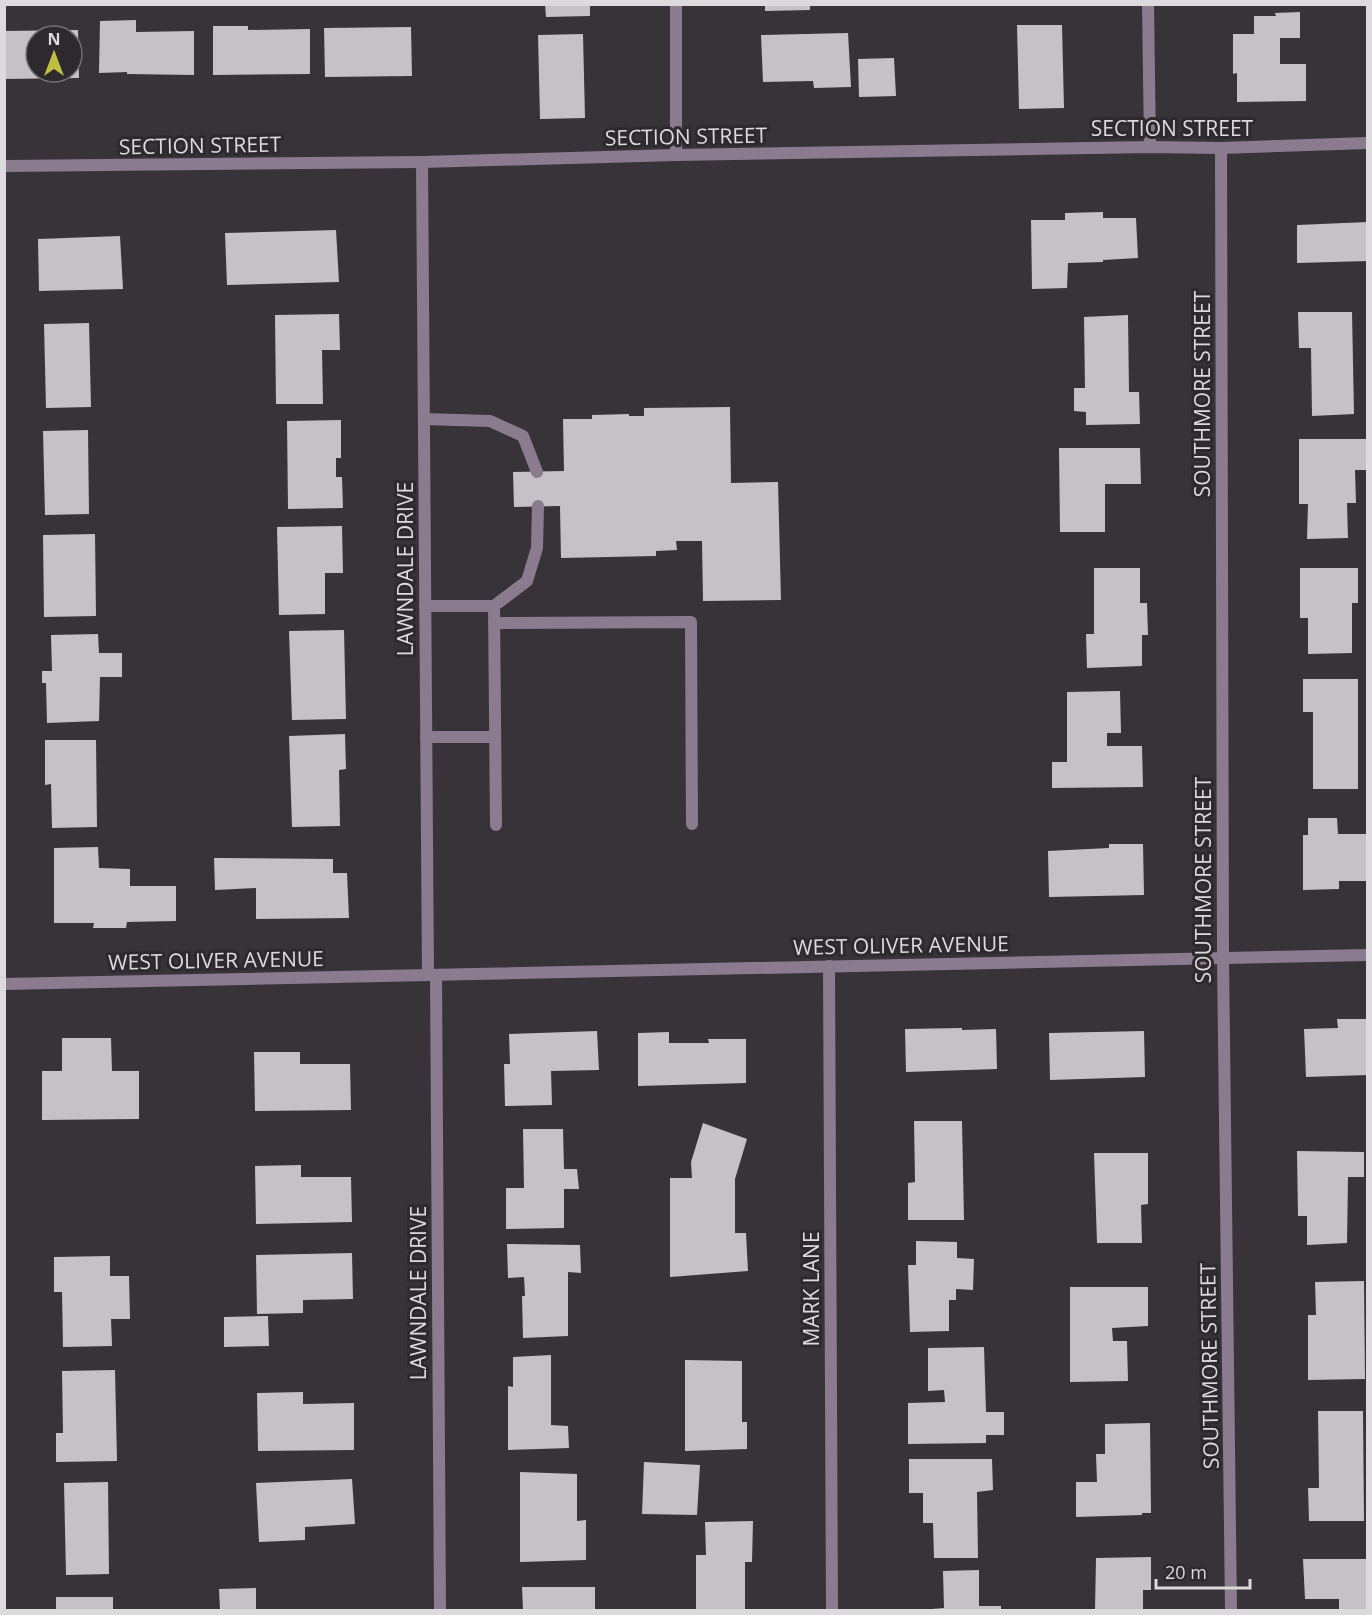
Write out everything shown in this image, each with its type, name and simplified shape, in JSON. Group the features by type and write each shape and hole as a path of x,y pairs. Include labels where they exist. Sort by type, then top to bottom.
{"street":[{"path":"676,4 676,155"},
{"path":"1148,4 1150,147"},
{"name":"SECTION STREET","path":"4,166 422,162 676,155 1150,147 1221,148 1368,143"},
{"name":"SOUTHMORE STREET","path":"1221,148 1223,958 1231,1611"},
{"name":"LAWNDALE DRIVE","path":"422,162 426,737 432,975 440,1611"},
{"path":"424,419 490,422 523,436 537,472"},
{"path":"425,606 494,606 527,581 537,548 537,506"},
{"path":"494,606 496,825"},
{"path":"494,623 691,622 692,824"},
{"path":"426,737 495,737"},
{"name":"WEST OLIVER AVENUE","path":"4,984 1368,956"},
{"name":"MARK LANE","path":"829,966 832,1611"}],"building":[{"path":"545,4 590,4 590,16 546,17"},
{"path":"765,4 810,4 810,10 765,11"},
{"path":"1300,12 1300,38 1280,38 1280,64 1306,64 1306,101 1237,102 1237,73 1233,74 1233,34 1254,34 1254,16 1276,16 1275,13"},
{"path":"136,20 136,32 194,31 194,75 99,73 100,21"},
{"path":"1017,25 1062,25 1064,108 1019,109"},
{"path":"213,26 248,26 248,30 310,29 310,74 213,75"},
{"path":"411,27 412,76 325,77 324,28"},
{"path":"4,31 24,31 24,79 4,79"},
{"path":"848,33 851,87 814,88 813,81 763,82 761,35"},
{"path":"583,34 585,118 540,119 538,35"},
{"path":"894,58 896,96 859,97 858,59"},
{"path":"1103,212 1103,218 1136,218 1138,258 1068,263 1067,288 1032,289 1031,220 1065,220 1065,213"},
{"path":"1368,222 1368,261 1297,263 1297,225"},
{"path":"336,230 339,282 227,285 225,233"},
{"path":"120,236 123,289 39,291 38,239"},
{"path":"1298,312 1352,312 1354,414 1312,416 1311,348 1299,348"},
{"path":"339,314 340,350 322,350 323,404 276,404 275,315"},
{"path":"1128,315 1129,392 1139,392 1140,424 1086,425 1086,412 1074,411 1074,388 1085,388 1084,317"},
{"path":"89,323 91,407 46,408 44,324"},
{"path":"730,407 731,483 778,482 781,600 703,601 702,541 676,541 677,550 656,551 656,556 561,558 560,506 514,507 513,472 564,471 563,419 592,419 592,415 644,416 644,408"},
{"path":"341,420 341,458 336,458 336,477 342,477 343,508 288,509 287,421"},
{"path":"88,430 89,514 45,515 43,431"},
{"path":"1299,439 1368,439 1368,470 1355,470 1356,503 1347,503 1348,538 1307,539 1308,504 1299,504"},
{"path":"1059,448 1140,448 1141,484 1105,484 1105,532 1060,532"},
{"path":"342,526 343,573 325,573 325,614 279,615 277,527"},
{"path":"95,534 96,616 44,617 43,535"},
{"path":"1094,568 1140,568 1140,603 1147,603 1148,635 1142,635 1142,666 1087,668 1086,634 1094,634"},
{"path":"1300,568 1358,568 1358,603 1352,603 1352,653 1308,654 1308,618 1300,618"},
{"path":"344,630 346,719 292,720 289,631"},
{"path":"98,634 99,653 122,653 122,677 100,677 99,721 47,723 46,683 42,683 42,671 52,671 51,635"},
{"path":"1303,679 1358,679 1358,789 1313,789 1313,712 1303,712"},
{"path":"1120,691 1121,733 1107,733 1107,746 1142,746 1143,787 1052,788 1052,762 1067,762 1067,692"},
{"path":"345,734 346,769 339,770 340,826 292,827 289,736"},
{"path":"45,740 96,740 97,827 52,828 51,784 45,785"},
{"path":"1308,818 1337,818 1338,834 1368,834 1368,881 1339,881 1339,889 1303,890 1303,835 1308,835"},
{"path":"1109,844 1143,844 1144,895 1049,897 1048,851 1109,848"},
{"path":"98,847 99,868 130,869 130,886 176,886 176,921 127,922 126,928 93,928 94,923 54,923 54,848"},
{"path":"214,858 333,859 333,873 347,873 349,918 256,919 256,888 215,890"},
{"path":"1337,1019 1368,1019 1368,1075 1306,1077 1304,1029 1338,1028"},
{"path":"962,1028 962,1030 996,1029 997,1069 906,1072 905,1029"},
{"path":"597,1031 599,1070 551,1071 552,1105 505,1106 504,1064 510,1064 509,1034"},
{"path":"1144,1031 1145,1077 1050,1080 1049,1033"},
{"path":"669,1032 669,1043 709,1043 708,1039 746,1039 746,1083 638,1086 638,1033"},
{"path":"62,1038 111,1038 112,1071 139,1071 139,1119 42,1120 42,1071 62,1071"},
{"path":"254,1052 300,1052 300,1064 350,1064 351,1110 255,1111"},
{"path":"914,1121 962,1121 964,1220 908,1220 908,1183 915,1182"},
{"path":"703,1123 747,1139 735,1179 735,1233 746,1233 748,1271 670,1277 670,1178 692,1178 691,1162"},
{"path":"523,1129 563,1129 564,1169 577,1169 579,1189 564,1189 564,1228 506,1229 506,1188 524,1188"},
{"path":"1297,1151 1364,1152 1364,1177 1348,1177 1347,1243 1307,1245 1307,1216 1298,1216"},
{"path":"1094,1153 1148,1153 1148,1204 1141,1205 1142,1243 1097,1243"},
{"path":"301,1165 301,1177 351,1177 352,1222 256,1224 255,1166"},
{"path":"916,1241 957,1242 957,1258 974,1259 973,1290 956,1289 956,1300 949,1300 949,1331 910,1332 908,1265 916,1265"},
{"path":"507,1244 580,1245 581,1273 568,1272 568,1336 523,1338 524,1277 508,1278"},
{"path":"352,1253 353,1299 303,1300 303,1313 257,1314 256,1255"},
{"path":"110,1256 110,1276 129,1276 130,1319 111,1319 112,1346 63,1347 62,1292 54,1292 54,1257"},
{"path":"1364,1281 1365,1379 1308,1380 1308,1315 1316,1315 1315,1282"},
{"path":"1070,1287 1148,1287 1148,1326 1112,1328 1113,1341 1127,1341 1128,1381 1070,1382"},
{"path":"268,1316 269,1346 224,1347 224,1317"},
{"path":"984,1347 986,1412 1004,1412 1004,1435 986,1435 986,1443 908,1444 908,1403 945,1402 944,1390 928,1391 928,1348"},
{"path":"551,1355 551,1425 568,1426 569,1448 508,1450 508,1386 513,1387 513,1357"},
{"path":"685,1360 742,1361 742,1422 747,1422 747,1449 685,1451"},
{"path":"115,1370 117,1461 56,1462 56,1433 63,1433 62,1371"},
{"path":"303,1392 303,1404 354,1403 354,1450 258,1451 257,1393"},
{"path":"1318,1411 1363,1411 1364,1521 1309,1521 1308,1488 1319,1488"},
{"path":"1150,1423 1151,1513 1076,1517 1076,1482 1097,1482 1096,1454 1105,1454 1105,1424"},
{"path":"909,1459 992,1459 993,1490 977,1492 978,1558 934,1558 933,1523 923,1523 923,1493 909,1493"},
{"path":"644,1462 700,1465 697,1515 642,1514"},
{"path":"520,1472 577,1474 577,1521 586,1520 586,1560 520,1562"},
{"path":"352,1479 355,1524 305,1527 305,1540 259,1542 256,1483"},
{"path":"108,1482 109,1574 66,1575 64,1483"},
{"path":"753,1521 752,1562 745,1562 745,1610 696,1610 696,1555 706,1555 705,1522"},
{"path":"1151,1557 1151,1590 1143,1590 1143,1610 1095,1610 1096,1558"},
{"path":"1303,1559 1368,1559 1368,1610 1339,1610 1339,1599 1305,1599"},
{"path":"979,1570 979,1606 1001,1606 1001,1610 932,1610 944,1608 943,1571"},
{"path":"522,1587 595,1587 595,1610 523,1610"},
{"path":"256,1588 256,1610 220,1610 219,1589"},
{"path":"56,1597 113,1597 113,1610 56,1610"}]}
